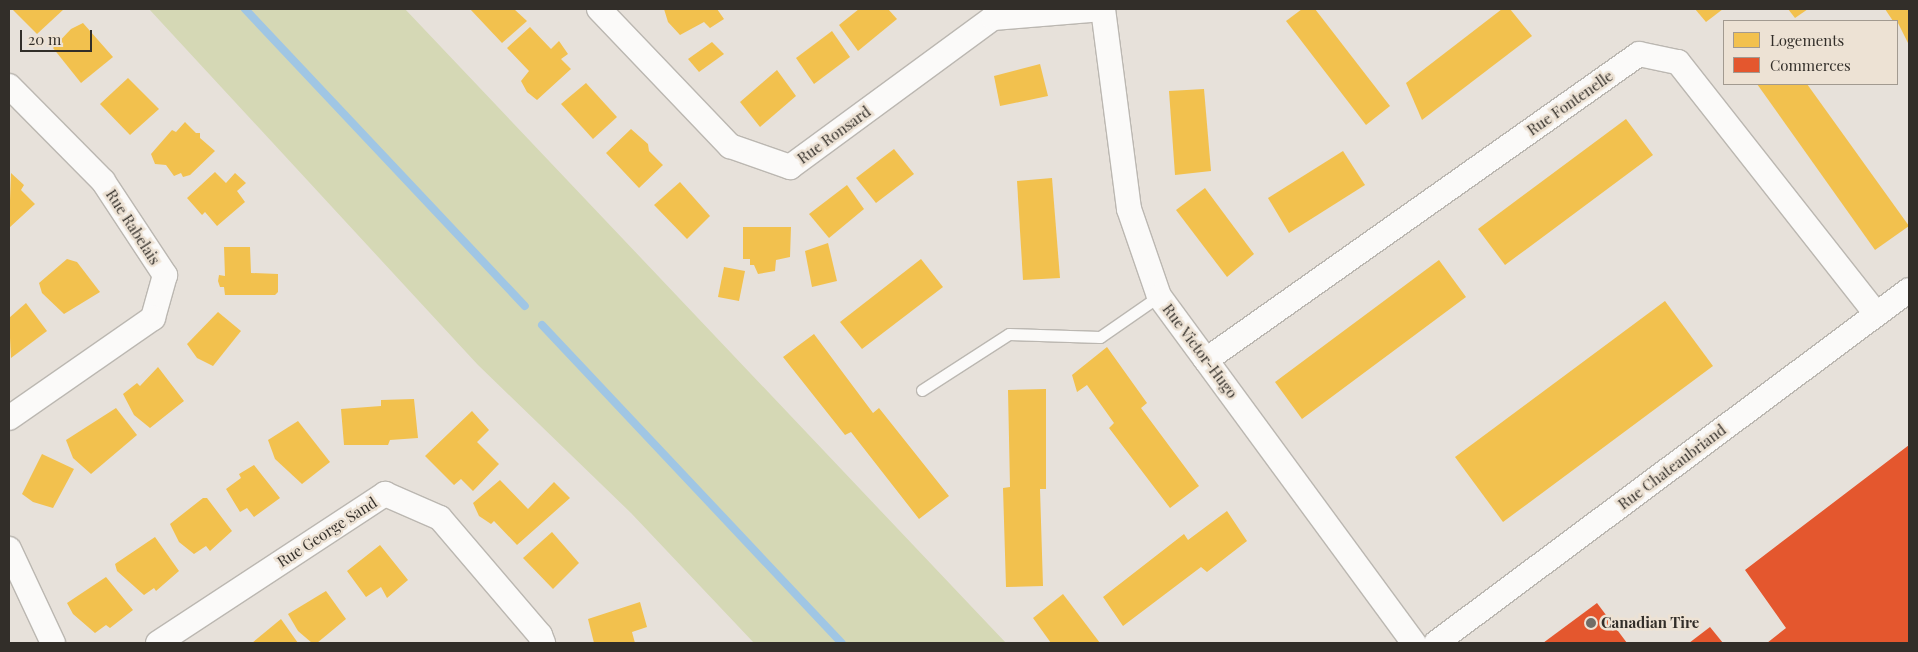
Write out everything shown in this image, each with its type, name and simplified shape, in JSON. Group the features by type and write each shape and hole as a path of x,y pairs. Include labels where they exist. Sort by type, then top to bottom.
{"street":[{"name":"Rue Ronsard","path":"599,9 730,146 790,167 993,18 1104,9"},
{"name":"Rue Victor-Hugo","path":"1104,9 1129,209 1159,296 1414,643"},
{"name":"Rue Fontenelle","path":"1206,360 1638,54 1678,62 1876,314"},
{"name":"Rue Rabelais","path":"9,86 103,181 165,275 153,318 9,418"},
{"name":"Rue Chateaubriand","path":"1436,643 1909,290"},
{"name":"Rue George Sand","path":"158,643 385,494 440,518 540,635 543,643"},
{"path":"9,549 53,643"}],"lane":[{"path":"922,390 1008,334 1100,337 1159,296"}],"green space":[{"path":"149,9 405,9 1006,643 754,643 631,513 478,365"}],"building: Logements":[{"path":"12,9 64,9 37,34"},
{"path":"470,9 514,9 527,21 502,43"},
{"path":"664,9 717,9 724,19 710,28 704,22 680,35 668,22"},
{"path":"859,9 888,9 897,19 858,51 839,25"},
{"path":"1302,9 1315,9 1390,106 1366,125 1286,21"},
{"path":"1502,9 1510,9 1532,36 1422,120 1406,83"},
{"path":"1695,9 1723,9 1706,22"},
{"path":"1788,9 1808,9 1795,18"},
{"path":"1885,9 1909,9 1909,45 1898,20 1892,20"},
{"path":"83,23 113,57 81,83 53,48 71,29"},
{"path":"530,27 551,49 559,41 568,54 561,59 571,69 537,100 527,92 521,81 529,71 507,48"},
{"path":"832,31 850,57 814,84 796,58"},
{"path":"712,42 724,54 699,72 688,59"},
{"path":"1040,64 1048,96 1000,106 994,76"},
{"path":"777,70 796,96 760,127 740,102"},
{"path":"128,78 159,109 130,135 100,104"},
{"path":"586,83 617,117 593,139 561,104"},
{"path":"1758,85 1808,85 1909,226 1875,250"},
{"path":"1204,89 1211,171 1175,175 1169,91"},
{"path":"1626,119 1653,155 1505,265 1478,229"},
{"path":"185,122 196,133 200,133 200,138 215,151 190,175 183,177 181,173 174,176 166,165 155,164 151,154 172,130 176,132"},
{"path":"631,129 648,144 649,151 663,165 639,188 606,153"},
{"path":"894,149 914,174 876,203 856,178"},
{"path":"1343,151 1365,185 1289,233 1268,198"},
{"path":"215,172 226,183 235,173 246,183 237,191 245,202 217,226 205,212 202,215 187,198"},
{"path":"11,173 24,185 21,190 35,204 9,228"},
{"path":"1052,178 1060,278 1023,280 1017,181"},
{"path":"680,182 710,216 687,239 654,205"},
{"path":"847,185 864,209 829,238 809,214"},
{"path":"1205,188 1254,254 1227,277 1176,210"},
{"path":"743,227 791,227 790,257 776,260 775,271 758,274 754,265 750,265 750,259 743,259"},
{"path":"828,243 837,281 812,287 805,251"},
{"path":"224,247 250,247 251,273 278,274 278,292 275,295 225,295 224,287 220,287 218,281 219,275 225,276"},
{"path":"67,259 77,262 100,292 64,314 42,293 39,283"},
{"path":"921,259 943,287 862,349 840,322"},
{"path":"1439,260 1466,297 1302,419 1275,382"},
{"path":"724,267 745,271 739,301 718,297"},
{"path":"1665,301 1713,366 1503,522 1455,457"},
{"path":"26,303 47,331 11,358 9,318"},
{"path":"218,312 241,331 213,366 197,358 187,344"},
{"path":"814,334 873,413 879,408 949,496 919,519 851,432 845,435 783,357"},
{"path":"1107,347 1147,403 1141,408 1199,486 1170,508 1109,428 1114,423 1087,385 1077,392 1072,375"},
{"path":"158,367 184,401 150,428 134,415 123,394 137,383 140,386"},
{"path":"1046,389 1046,489 1040,489 1043,586 1006,587 1003,488 1010,487 1008,390"},
{"path":"414,399 418,438 390,440 388,445 344,445 341,409 381,406 381,400"},
{"path":"116,408 137,435 91,474 73,458 66,440"},
{"path":"472,411 489,430 477,442 499,464 473,491 461,479 454,485 425,456"},
{"path":"298,421 330,462 302,484 275,459 268,440"},
{"path":"42,454 74,469 53,508 33,502 22,494"},
{"path":"254,465 280,498 254,517 247,508 240,512 226,489 241,478 239,474"},
{"path":"500,480 528,509 554,482 570,498 517,545 494,521 491,524 479,516 473,503"},
{"path":"203,498 207,498 232,531 210,551 206,546 194,554 179,542 170,524"},
{"path":"1227,511 1247,541 1207,572 1201,567 1123,626 1103,597 1184,534 1188,540"},
{"path":"552,532 579,563 553,589 523,558"},
{"path":"155,537 179,571 156,591 154,588 144,595 117,571 115,564"},
{"path":"380,545 408,580 387,598 381,587 366,597 347,571"},
{"path":"106,577 133,610 110,628 106,625 95,633 73,614 67,603"},
{"path":"326,591 346,619 317,643 312,643 298,631 288,614"},
{"path":"1063,594 1100,643 1051,643 1033,618"},
{"path":"640,602 647,627 632,632 635,643 594,643 588,619"},
{"path":"281,619 298,643 252,643"}],"building: Commerces":[{"path":"1909,445 1909,643 1767,643 1786,628 1745,570"},
{"name":"Canadian Tire","path":"1597,603 1627,643 1543,643"},
{"name":"Canadian Tire","path":"1710,627 1723,643 1689,643"}],"waterway":[{"path":"245,9 525,306"},
{"path":"542,325 842,643"}],"place":[{"name":"Canadian Tire","path":"1591,623"}]}
